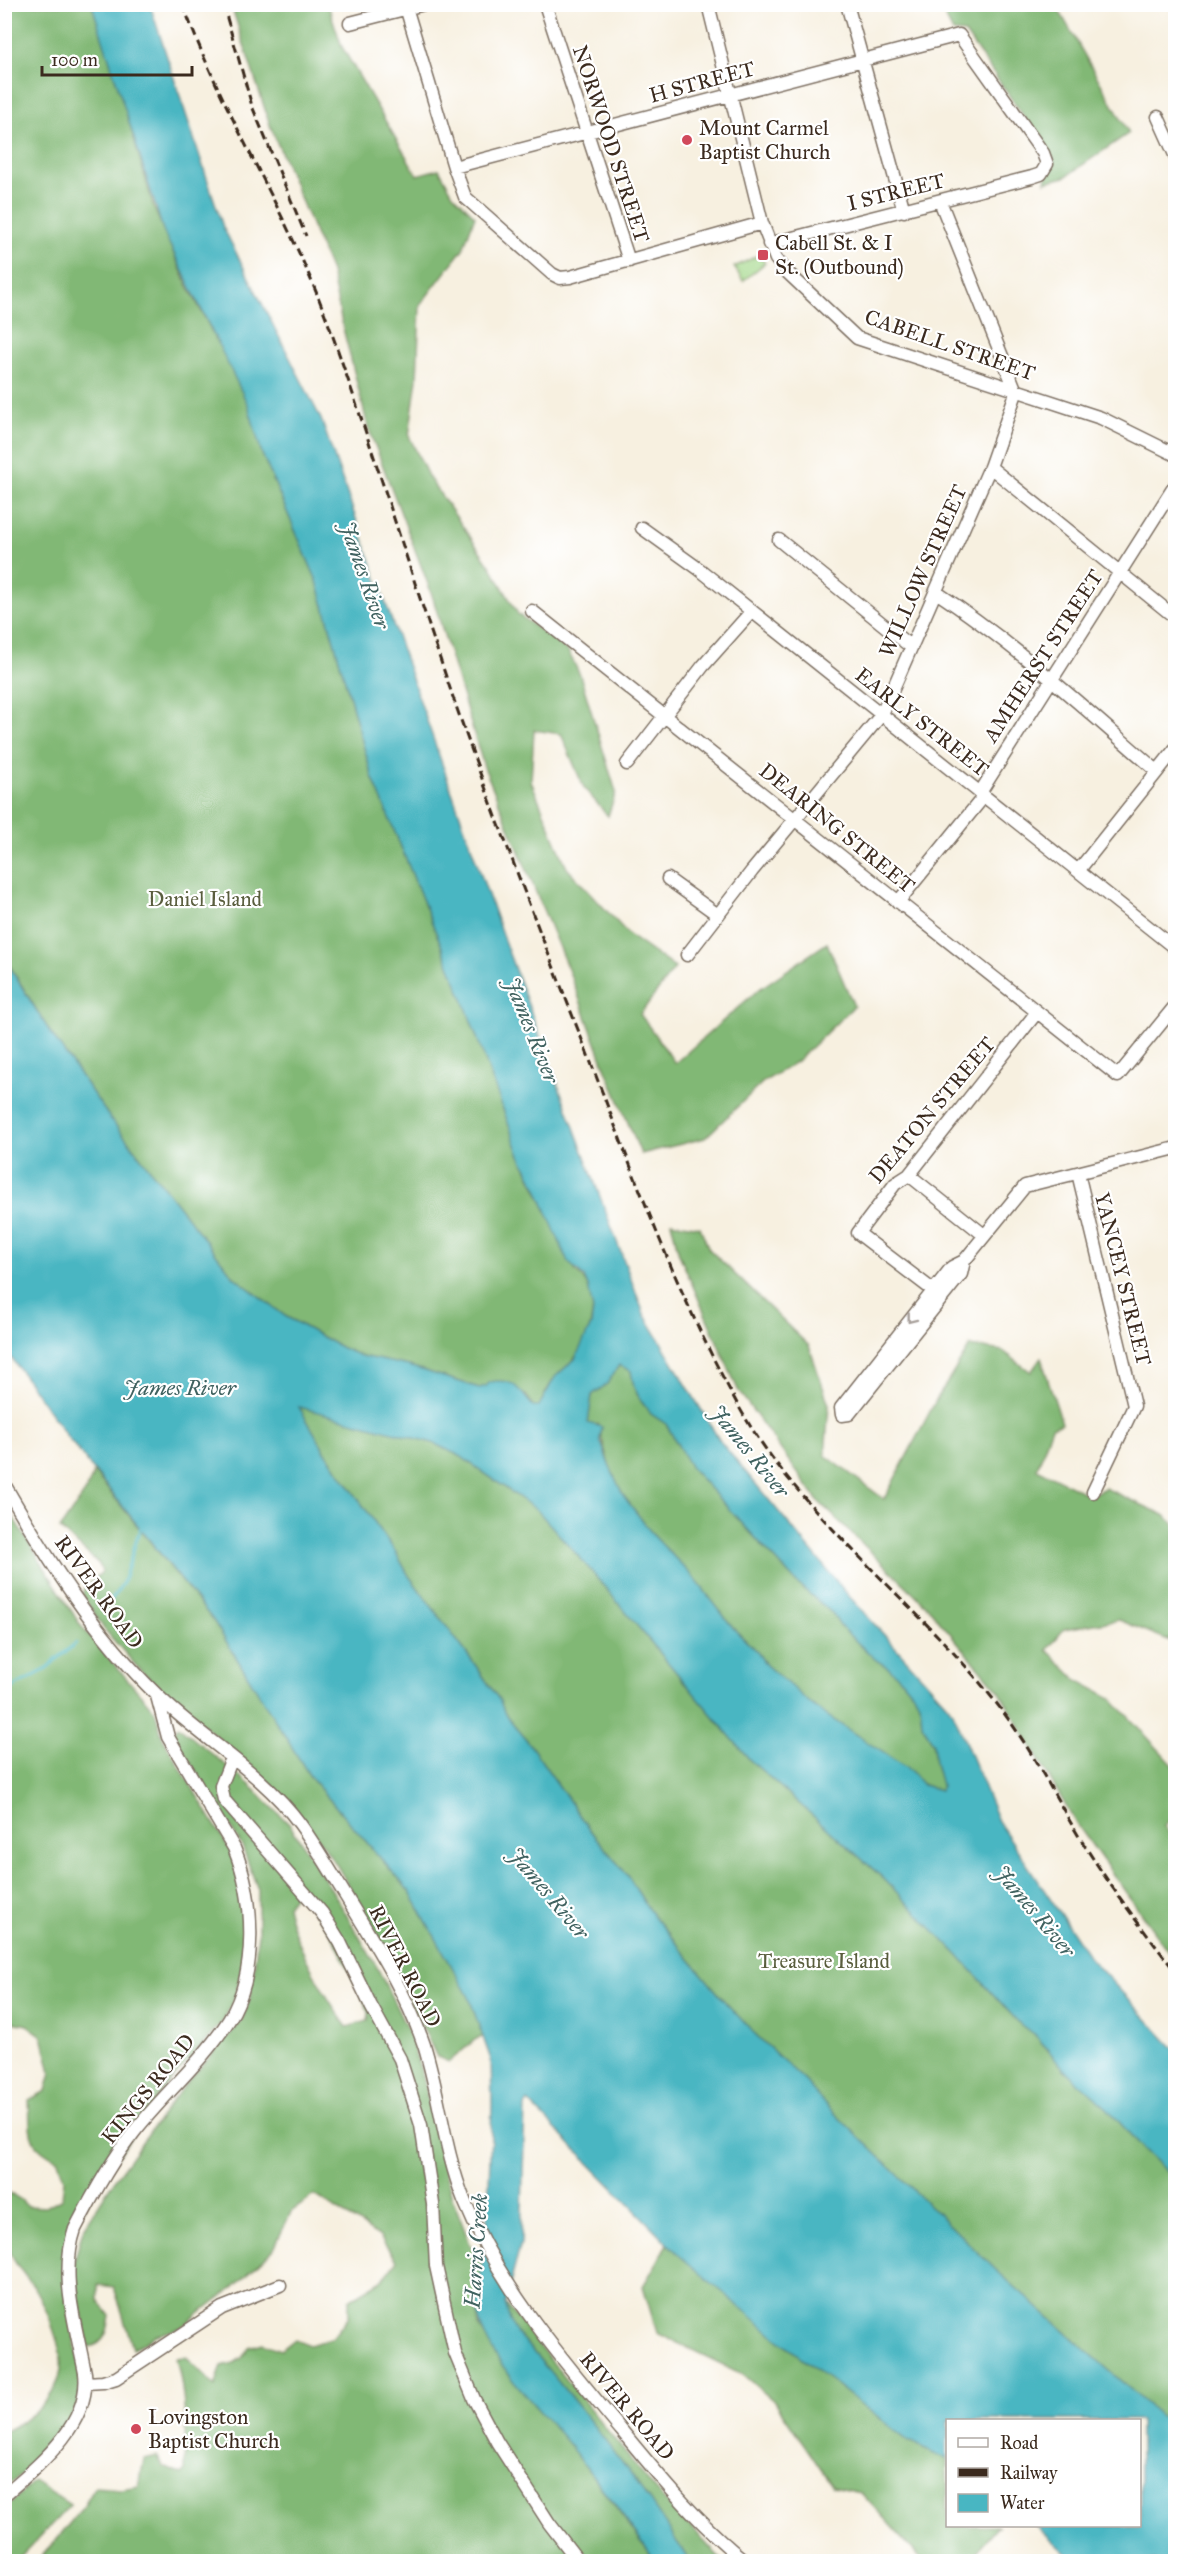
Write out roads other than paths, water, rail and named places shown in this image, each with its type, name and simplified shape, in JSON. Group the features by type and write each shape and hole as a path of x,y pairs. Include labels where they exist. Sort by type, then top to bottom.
{"street":[{"path":"350,22 424,4"},
{"name":"NORWOOD STREET","path":"545,4 629,261"},
{"name":"CABELL STREET","path":"708,4 762,223 776,259 787,272 857,338 1101,418 1176,455"},
{"path":"847,4 904,211"},
{"path":"406,7 465,197 560,278 762,223"},
{"name":"H STREET","path":"454,167 959,35 1043,153 1047,165 1041,174 1032,177"},
{"path":"1158,117 1176,157"},
{"name":"I STREET","path":"769,244 1032,177"},
{"path":"940,201 1015,389"},
{"name":"WILLOW STREET","path":"687,955 882,714 990,467 1015,396 1015,389"},
{"path":"990,467 1176,618"},
{"name":"AMHERST STREET","path":"898,902 980,801 982,788 1176,484"},
{"name":"EARLY STREET","path":"642,528 699,569 1176,949"},
{"path":"779,540 911,647"},
{"path":"936,592 959,607 1051,679 1157,771"},
{"name":"DEARING STREET","path":"532,611 1118,1076 1176,1005"},
{"path":"627,764 703,666 752,611"},
{"path":"1078,871 1176,748"},
{"path":"668,879 718,915"},
{"name":"DEATON STREET","path":"934,1291 858,1233 895,1184 909,1175 1037,1012"},
{"path":"964,1261 952,1267 841,1408 842,1415 849,1414 961,1274 964,1261 1025,1186 1176,1148"},
{"name":"YANCEY STREET","path":"1078,1173 1134,1406 1094,1492"},
{"path":"909,1175 984,1235"},
{"name":"RIVER ROAD","path":"4,1484 81,1607 124,1661 157,1696 268,1789 300,1824 395,1980 423,2044 453,2169 472,2218 514,2296 658,2474 700,2522 746,2562"},
{"name":"KINGS ROAD","path":"4,2495 31,2472 63,2438 78,2412 86,2382 67,2272 69,2246 75,2229 133,2133 227,2022 240,1995 249,1944 249,1899 241,1865 234,1848 168,1737 157,1696"},
{"path":"232,1758 221,1786 224,1800 322,1913 340,1942 400,2059 421,2125 433,2204 436,2266 455,2353 474,2399 497,2442 549,2523 579,2562"},
{"path":"86,2382 103,2382 116,2378 222,2308 280,2285"}],"water":[{"name":"James River","path":"92,5 150,5 223,227 321,419 505,943 644,1314 720,1441 848,1595 952,1710 998,1821 1089,1957 1175,2049 1175,2180 1143,2149 1107,2108 1065,2070 1037,2037 1020,2024 957,1954 882,1877 750,1760 537,1510 460,1456 433,1443 299,1407 328,1456 395,1551 409,1576 476,1666 500,1701 505,1714 526,1739 589,1829 628,1876 649,1910 726,2003 806,2082 822,2101 997,2271 1175,2429 1175,2561 1074,2561 1037,2527 1141,2527 1141,2419 946,2419 946,2459 907,2440 779,2340 680,2256 528,2101 525,2106 521,2243 505,2303 516,2332 607,2443 670,2530 689,2561 655,2561 573,2450 516,2384 491,2347 482,2329 477,2311 488,2209 492,2105 491,2060 469,1997 409,1891 311,1778 213,1620 69,1439 5,1349 4,958 50,1032 110,1118 234,1277 285,1316 361,1356 409,1366 479,1388 490,1382 511,1383 533,1406 539,1406 555,1377 575,1359 591,1325 593,1310 588,1286 584,1277 568,1262 519,1153 462,996 372,776 317,581 262,454 248,405 164,233","holes":["619,1365 631,1371 634,1387 651,1414 666,1424 691,1468 798,1584 833,1614 842,1628 876,1660 902,1680 920,1702 922,1724 933,1743 940,1790 923,1785 911,1771 817,1709 766,1665 758,1653 734,1629 696,1580 654,1536 623,1495 600,1439 602,1427 588,1423 592,1395 607,1384"]}],"waterway":[{"path":"107,1606 123,1583 140,1529 143,1527"},
{"path":"4,1692 43,1671 76,1643"}],"railway":[{"path":"183,4 216,84 293,240 327,320 493,810 643,1197 678,1283 717,1366 766,1450 798,1490 943,1641 1009,1720 1101,1870 1137,1922 1176,1972"},
{"path":"223,4 252,106 306,236"}],"place":[{"name":"Mount Carmel Baptist Church","path":"687,140"},
{"name":"Cabell St. & I St. (Outbound)","path":"763,255"},
{"name":"Lovingston Baptist Church","path":"136,2429"}],"park label":[{"name":"Daniel Island","path":"205,899"},
{"name":"Treasure Island","path":"824,1961"}],"water label":[{"name":"Harris Creek","path":"476,2251"}]}
